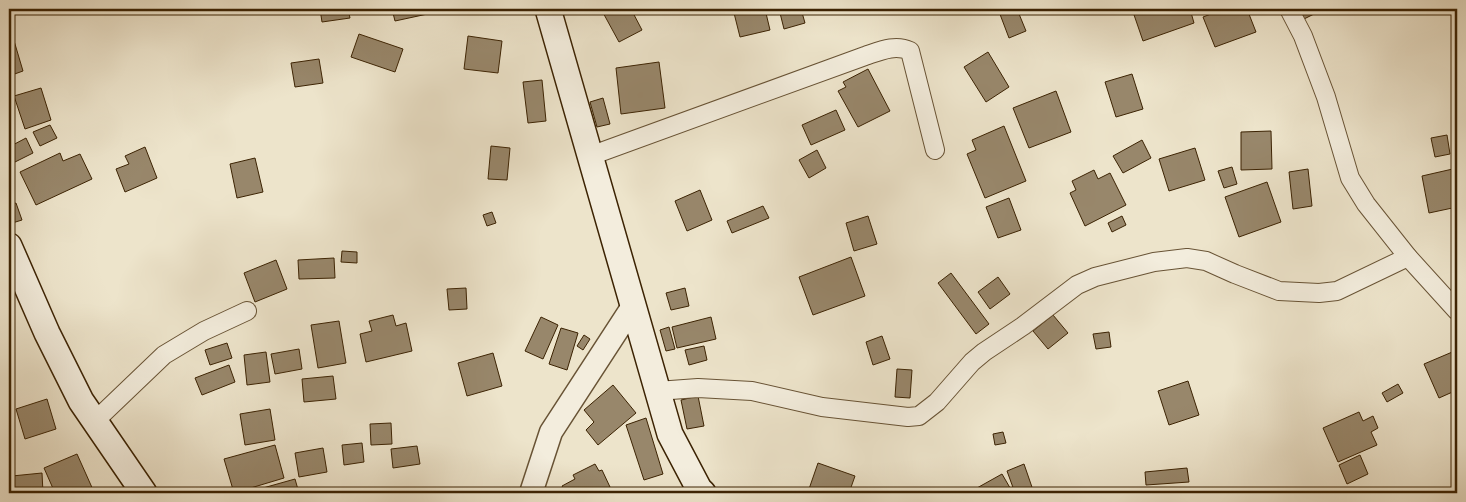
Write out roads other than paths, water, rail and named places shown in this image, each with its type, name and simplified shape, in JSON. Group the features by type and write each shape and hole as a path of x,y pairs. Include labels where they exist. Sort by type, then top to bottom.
{"main road":[{"path":"548,9 670,434 703,493"},
{"path":"9,246 47,333 81,401 144,493"}],"street":[{"path":"1289,9 1303,36 1326,97 1350,178 1366,204 1408,257 1457,311"},
{"path":"590,156 865,56 888,48 901,47 910,51 935,150"},
{"path":"657,391 698,388 752,391 822,406 908,417 919,416 937,402 972,362 984,352 1023,326 1077,284 1095,277 1154,262 1187,258 1206,261 1279,291 1319,293 1337,290 1408,257"},
{"path":"531,493 551,432 633,306"},
{"path":"94,421 164,356 204,330 247,310"}]}
